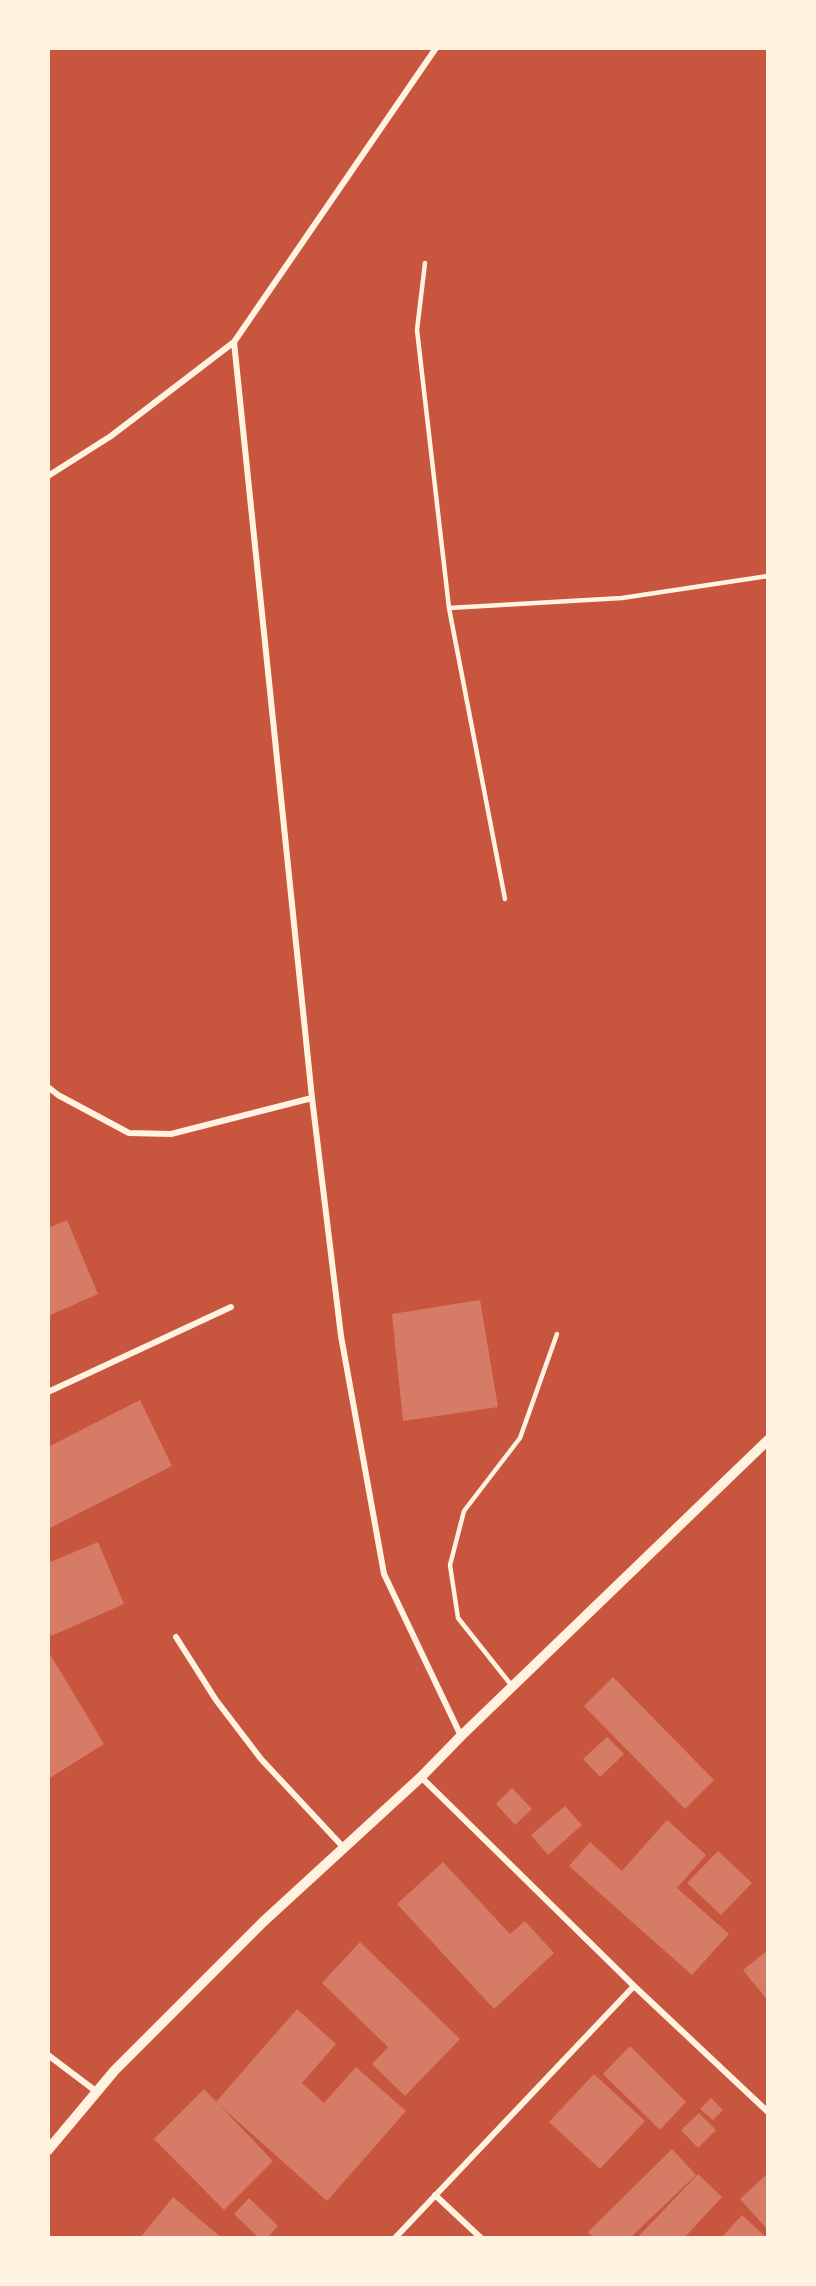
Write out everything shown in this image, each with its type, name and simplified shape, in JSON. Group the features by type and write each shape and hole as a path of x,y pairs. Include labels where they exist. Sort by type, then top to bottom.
{"street":[{"path":"48,476 111,436 234,342 436,48"},
{"path":"234,342 312,1098 341,1336 384,1574 461,1736"},
{"path":"48,1087 58,1095 129,1133 171,1134 312,1098"},
{"path":"48,1392 231,1308"},
{"path":"48,2151 115,2070 255,1930 421,1777 768,1440"},
{"path":"176,1637 216,1700 261,1759 344,1848"},
{"path":"421,1777 634,1986 768,2112"},
{"path":"395,2238 634,1986"},
{"path":"48,2055 97,2092"},
{"path":"435,2196 480,2238"}],"lane":[{"path":"425,263 417,330 449,608 505,899"},
{"path":"449,608 622,598 768,576"},
{"path":"512,1687 458,1618 450,1565 464,1511 520,1438 557,1334"}],"building":[{"path":"67,1220 98,1294 48,1316 48,1228"},
{"path":"480,1300 498,1407 403,1421 392,1314"},
{"path":"140,1400 172,1466 48,1529 48,1447"},
{"path":"98,1542 124,1604 51,1636 48,1629 48,1563"},
{"path":"48,1651 104,1744 48,1779"},
{"path":"613,1677 714,1780 685,1809 584,1706"},
{"path":"607,1737 624,1754 600,1777 583,1759"},
{"path":"512,1788 532,1809 515,1825 496,1804"},
{"path":"565,1806 582,1825 548,1855 531,1835"},
{"path":"667,1820 706,1855 677,1888 729,1934 692,1975 569,1866 590,1842 622,1871"},
{"path":"718,1851 752,1883 721,1915 687,1883"},
{"path":"443,1862 510,1934 525,1921 554,1953 494,2009 397,1904"},
{"path":"360,1942 460,2039 405,2096 372,2064 388,2047 322,1983"},
{"path":"768,1950 768,2001 743,1970"},
{"path":"297,2009 336,2044 302,2083 324,2103 356,2067 406,2111 327,2201 216,2102"},
{"path":"630,2046 686,2102 660,2130 603,2074"},
{"path":"594,2074 645,2121 600,2169 549,2122"},
{"path":"204,2089 273,2161 224,2210 154,2139"},
{"path":"711,2098 723,2110 713,2120 700,2109"},
{"path":"699,2113 716,2130 698,2148 681,2130"},
{"path":"672,2149 696,2175 630,2238 594,2238 588,2232"},
{"path":"768,2173 768,2230 740,2199"},
{"path":"698,2174 722,2197 684,2238 637,2238"},
{"path":"173,2197 222,2238 140,2238"},
{"path":"249,2198 278,2226 267,2238 259,2238 234,2214"},
{"path":"742,2215 767,2238 721,2238"}]}
